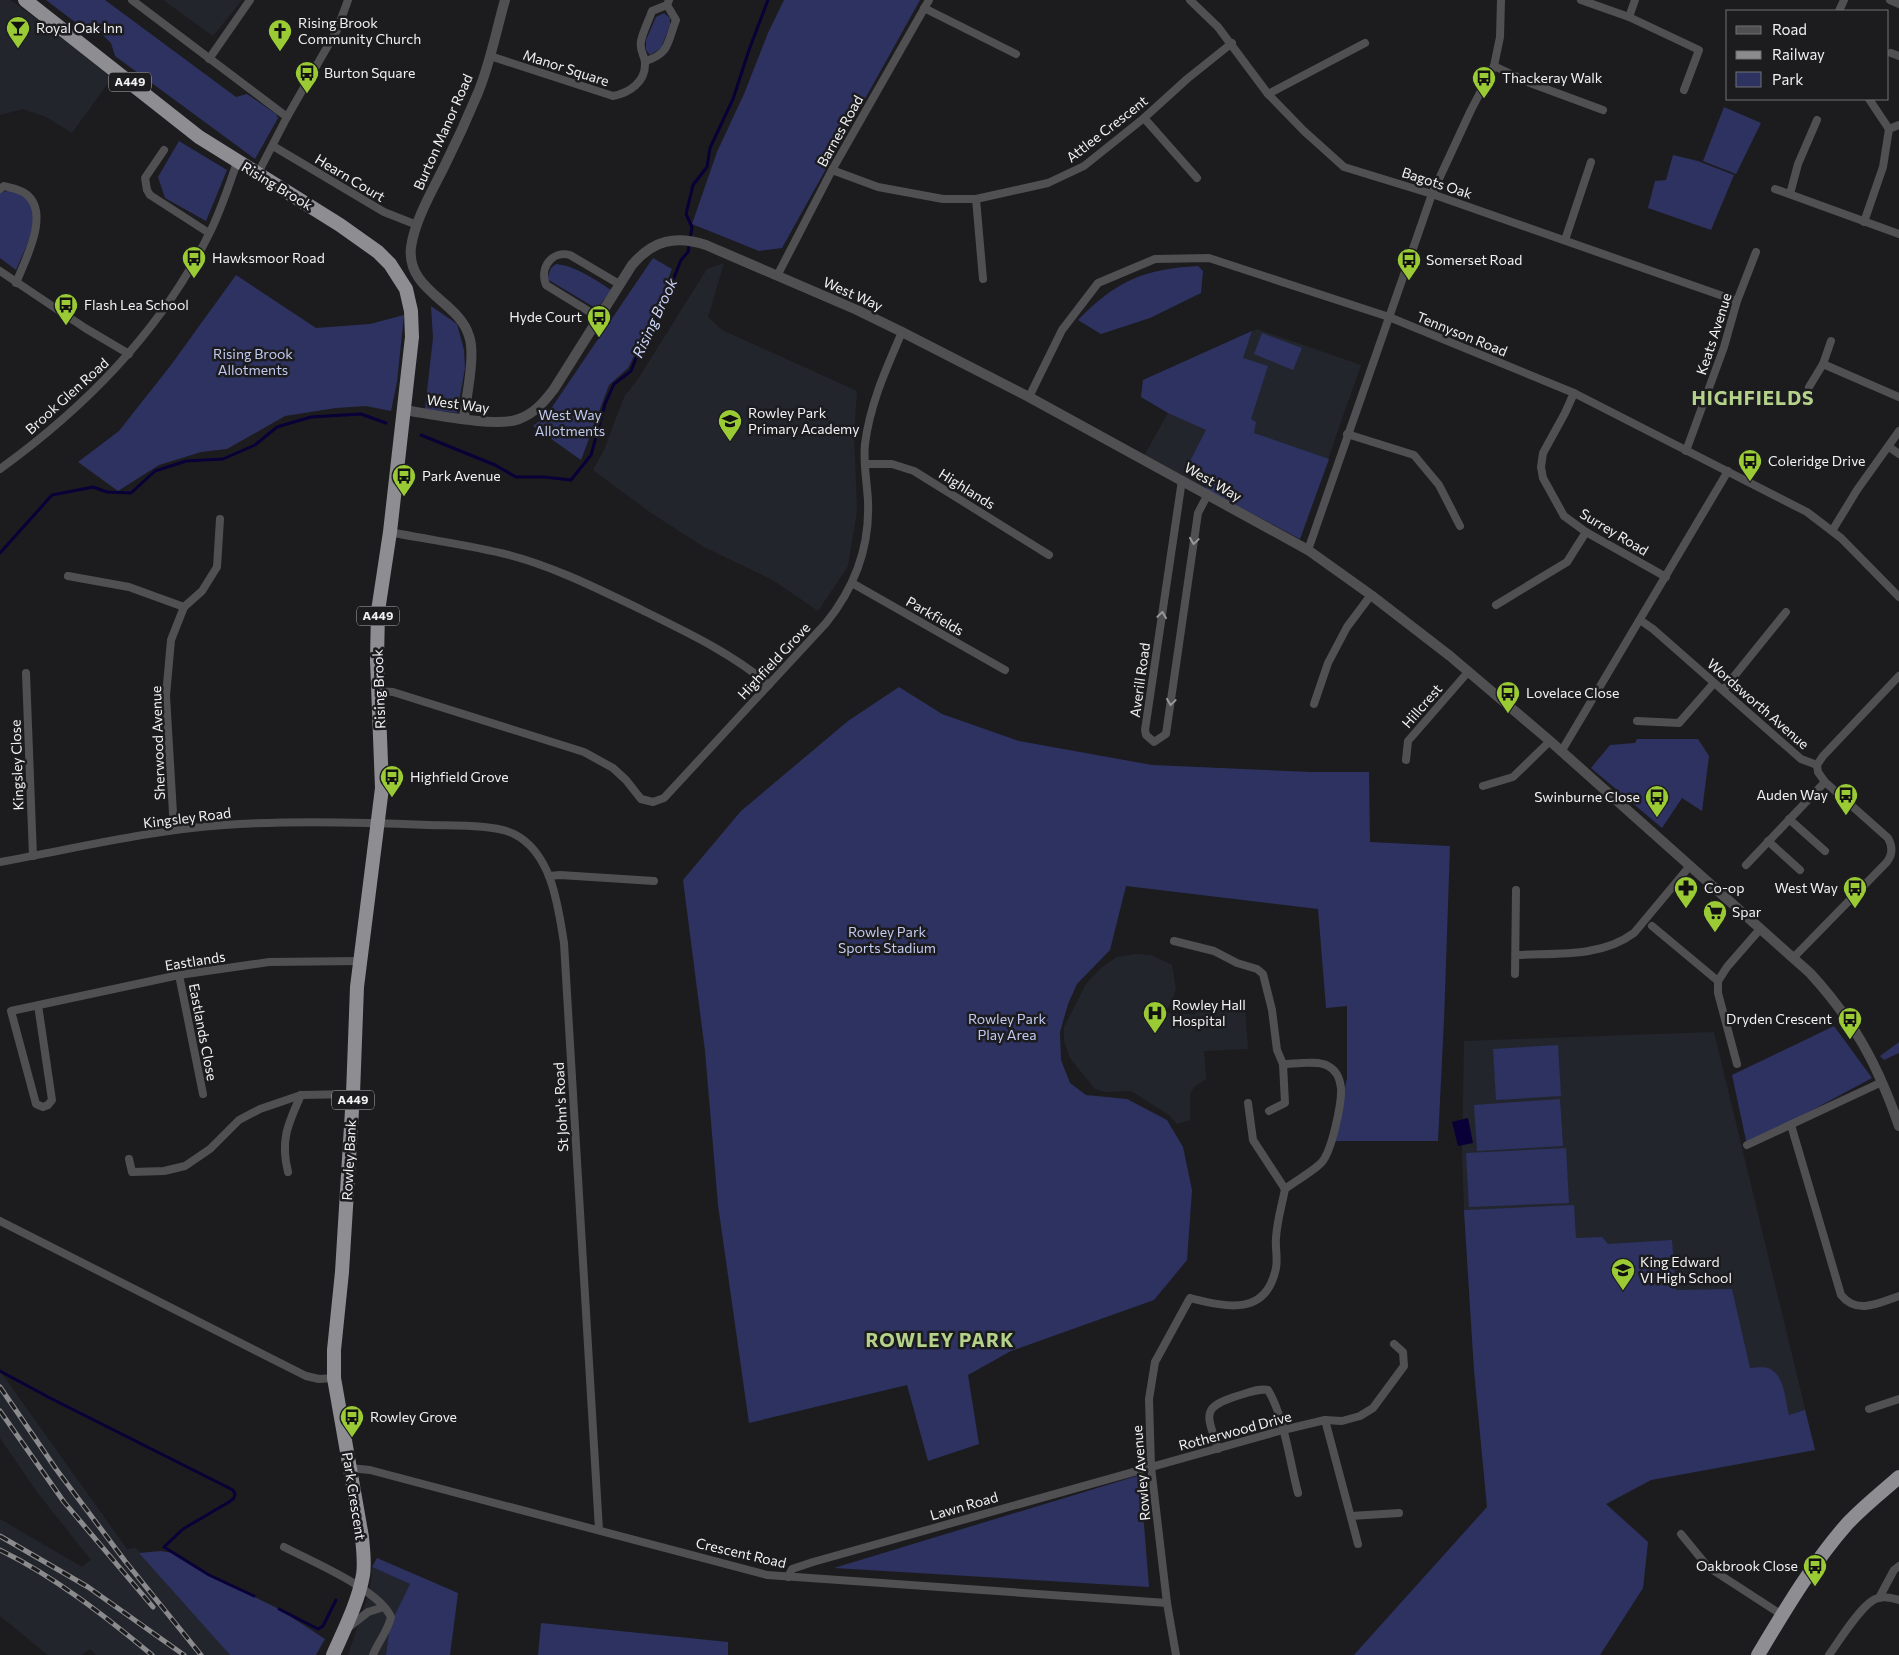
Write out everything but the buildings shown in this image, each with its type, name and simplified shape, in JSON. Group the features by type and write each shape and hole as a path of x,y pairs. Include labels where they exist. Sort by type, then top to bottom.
{"highway":[{"name":"Rising Brook","path":"25,0 181,124 363,240 390,264 399,276 409,300 412,322 390,532 378,611 376,660 382,788 379,823"},
{"name":"Rowley Bank","path":"334,1378 334,1350 342,1272 353,1094 359,961 379,823"},
{"name":"Park Crescent","path":"334,1378 362,1536 364,1561 360,1585"},
{"path":"1758,1655 1799,1587 1832,1542 1848,1523 1899,1477"},
{"name":"A449","path":"333,1655 360,1585"}],"street":[{"path":"132,0 288,118"},
{"path":"209,59 250,0"},
{"path":"258,173 337,30 348,0"},
{"name":"Burton Manor Road","path":"464,418 471,351 470,336 459,317 424,286 417,275 411,248 417,225 478,92 505,0"},
{"name":"Bagots Oak","path":"1190,0 1232,43 1268,94 1304,132 1344,167 1432,194 1737,301"},
{"path":"1308,550 1432,194 1471,110 1494,66 1500,37 1502,0"},
{"path":"1581,0 1630,17 1699,50 1684,90"},
{"path":"1630,17 1635,0"},
{"path":"1890,0 1899,4"},
{"path":"668,3 676,20 664,53 659,57 646,61 640,51 641,40 652,11 668,3"},
{"path":"926,4 1016,54"},
{"name":"Barnes Road","path":"777,276 832,170 926,4"},
{"name":"Attlee Crescent","path":"832,170 878,187 943,199 976,199 1048,183 1084,166 1232,43"},
{"path":"1268,94 1365,43"},
{"path":"1891,53 1899,56"},
{"name":"Manor Square","path":"490,56 612,96 623,94 632,89 643,76 646,61"},
{"path":"1494,66 1530,83 1603,110"},
{"path":"1864,222 1883,167 1890,129 1870,100"},
{"path":"1144,118 1197,178"},
{"path":"1790,194 1798,164 1817,120"},
{"path":"1890,129 1899,125"},
{"name":"Hearn Court","path":"273,146 384,212 417,225"},
{"path":"164,150 145,178 147,190 150,195 209,233"},
{"name":"Brook Glen Road","path":"0,469 68,416 94,392 129,354 168,304 193,264 209,233 238,162"},
{"path":"1565,240 1591,162"},
{"path":"0,189 4,186 17,189 26,194 34,203 37,215 36,230 16,283"},
{"path":"1775,189 1899,234"},
{"path":"976,199 983,280"},
{"name":"West Way","path":"404,410 504,422 519,419 534,411 554,389 632,265 645,252 663,243 682,240 696,242 857,310 1029,397 1308,550 1371,595 1450,656 1550,741 1560,752 1653,832 1689,867 1761,928 1810,973 1845,1015 1871,1057 1899,1126"},
{"name":"Keats Avenue","path":"1686,451 1724,346 1737,301 1756,252"},
{"path":"598,317 546,285 543,271 548,261 557,254 570,255 619,284"},
{"name":"Tennyson Road","path":"1029,397 1062,330 1098,283 1155,259 1209,258 1389,317 1574,393 1807,512 1848,544 1899,597"},
{"path":"0,271 129,354"},
{"name":"Highfield Grove","path":"378,691 393,692 584,752 613,768 626,780 641,800 653,802 664,798 826,623 847,594 862,556 867,532 866,444 874,400 902,332"},
{"path":"1809,387 1823,364 1831,341"},
{"path":"1823,364 1899,397"},
{"name":"Surrey Road","path":"1574,393 1543,453 1540,467 1543,478 1564,516 1586,532 1666,577"},
{"path":"1832,531 1857,490 1899,431"},
{"path":"1347,434 1414,455 1439,485 1460,526"},
{"path":"1889,447 1899,454"},
{"name":"Highlands","path":"865,464 892,464 914,471 1049,555"},
{"path":"1560,752 1728,472"},
{"name":"Averill Road","path":"1182,480 1145,730 1146,735 1154,742 1166,734 1198,514 1208,494"},
{"name":"Sherwood Avenue","path":"174,830 166,696 171,640 184,607 202,591 217,567 220,519"},
{"path":"390,532 509,555 564,575 626,602 703,641 742,664 770,685"},
{"path":"1496,605 1567,562 1586,532"},
{"path":"68,576 129,587 184,607"},
{"name":"Parkfields","path":"852,583 1005,670"},
{"path":"1314,704 1328,663 1347,627 1371,595"},
{"path":"1723,690 1786,612"},
{"name":"Wordsworth Avenue","path":"1640,620 1653,629 1801,760 1817,765 1818,772 1825,782 1888,838 1892,846 1895,853 1794,958"},
{"name":"Hillcrest","path":"1406,760 1408,742 1468,672"},
{"name":"Kingsley Close","path":"26,673 33,856"},
{"path":"1817,765 1822,756 1899,676"},
{"path":"1637,721 1679,722 1714,683"},
{"path":"1483,786 1513,777 1550,741"},
{"path":"1746,865 1825,782"},
{"path":"1789,819 1825,851"},
{"name":"Kingsley Road","path":"0,862 174,830 267,823 379,823"},
{"name":"St John's Road","path":"379,823 504,830 514,834 532,848 549,876 558,906 564,943 599,1530"},
{"path":"1768,841 1800,870"},
{"path":"1516,954 1592,952 1622,942 1634,933 1689,867"},
{"path":"549,876 560,875 654,881"},
{"path":"1515,974 1516,890"},
{"path":"1652,926 1718,981"},
{"path":"1737,1064 1718,993 1718,981 1727,967 1761,928"},
{"path":"1174,941 1214,951 1237,963 1257,968 1263,974 1272,1010 1277,1050 1282,1064 1285,1103 1269,1111"},
{"name":"Eastlands","path":"38,1005 52,1100 48,1106 42,1107 36,1104 11,1010 179,976 269,962 359,961"},
{"name":"Eastlands Close","path":"179,976 203,1094"},
{"path":"1248,1103 1253,1140 1285,1189 1322,1162 1332,1142 1341,1088 1339,1078 1327,1065 1320,1063 1282,1064"},
{"path":"1747,1144 1882,1082"},
{"path":"129,1159 132,1172 164,1171 185,1166 210,1149 239,1120 260,1109 301,1095 353,1094"},
{"path":"288,1172 284,1156 286,1128 301,1095"},
{"path":"1791,1124 1841,1295 1852,1305 1860,1307 1867,1307 1899,1296"},
{"name":"Rowley Avenue","path":"1176,1655 1167,1603 1151,1466 1148,1399 1155,1362 1190,1298 1232,1306 1245,1305 1257,1301 1265,1294 1272,1282 1276,1268 1276,1235 1285,1189"},
{"path":"0,1221 306,1376 319,1379 334,1378"},
{"name":"Rotherwood Drive","path":"1151,1466 1283,1430 1325,1420 1342,1421 1360,1416 1373,1408 1404,1366 1403,1352 1394,1344"},
{"path":"1218,1449 1210,1424 1209,1413 1212,1406 1223,1400 1254,1391 1268,1390 1272,1396 1283,1430 1298,1493"},
{"path":"1869,1409 1899,1400"},
{"path":"1325,1420 1358,1544"},
{"name":"Lawn Road","path":"788,1577 792,1570 813,1562 1151,1466"},
{"name":"Crescent Road","path":"350,1468 370,1470 746,1570 788,1577 1167,1603"},
{"path":"1351,1516 1399,1513"},
{"path":"1681,1534 1708,1567 1782,1616"},
{"path":"284,1547 360,1585 388,1611 391,1617 389,1626 377,1644 373,1655"},
{"path":"1879,1598 1894,1570 1899,1566"},
{"path":"1830,1655 1862,1610 1872,1601 1890,1597 1899,1600"},
{"path":"343,1631 368,1612 384,1607"}],"shaded area":[{"path":"0,0 10,0 16,4 113,76 72,133 46,117 23,109 0,115"},
{"path":"163,0 242,0 213,36"},
{"name":"Rowley Park Primary Academy","path":"724,263 708,317 722,330 857,391 854,435 857,511 848,566 818,611 771,579 704,547 651,513 593,470 604,450 624,397 638,379 707,269"},
{"path":"1257,329 1361,365 1300,539 1144,456 1168,413 1141,397 1143,380"},
{"name":"Rowley Hall Hospital","path":"1136,954 1151,955 1172,965 1176,989 1172,1001 1164,1013 1195,1014 1198,1009 1245,1007 1248,1049 1204,1051 1206,1079 1194,1087 1190,1094 1190,1120 1177,1124 1169,1115 1131,1091 1105,1092 1095,1089 1070,1058 1064,1041 1064,1027 1086,984 1101,968 1117,957"},
{"name":"King Edward VI High School","path":"1714,1032 1815,1450 1651,1480 1606,1504 1648,1542 1643,1588 1600,1655 1354,1655 1487,1507 1474,1370 1464,1211 1462,1154 1464,1041"},
{"path":"1468,1118 1473,1143 1458,1146 1452,1122"},
{"path":"0,1371 127,1549 136,1548 230,1655 96,1655 90,1649 81,1655 48,1655 0,1616 0,1519 82,1567 91,1560 37,1492 0,1438"},
{"path":"372,1567 410,1584 390,1625 386,1655 348,1655 370,1590"}],"green space":[{"path":"46,0 105,0 236,97 247,94 276,114 278,118 255,159 115,56 111,43 90,23 84,29"},
{"path":"784,0 920,0 782,248 759,251 692,224 717,152"},
{"path":"664,13 670,18 670,25 661,48 650,55 646,50 646,40 656,17"},
{"path":"1724,107 1761,123 1736,174 1703,161"},
{"path":"179,141 227,170 206,221 165,198 158,177"},
{"path":"1673,155 1698,161 1734,175 1711,230 1648,208 1655,181 1666,180"},
{"path":"10,190 25,196 31,203 34,212 28,242 16,270 0,258 0,193"},
{"name":"West Way Allotments","path":"653,258 672,269 654,316 628,368 609,385 581,460 533,426 546,416"},
{"path":"556,264 578,270 611,290 597,309 547,279 551,268"},
{"path":"1198,266 1203,271 1201,293 1150,318 1101,334 1078,320 1105,296 1132,280 1162,270"},
{"name":"Rising Brook Allotments","path":"236,275 316,328 370,324 404,315 397,382 391,411 366,406 336,408 285,416 227,449 201,452 159,465 118,491 78,462 119,431 171,365"},
{"path":"431,306 457,324 464,350 465,368 457,413 425,409 433,338"},
{"path":"1252,331 1243,358 1268,366 1251,419 1256,422 1254,433 1329,459 1300,539 1206,489 1209,478 1197,466 1188,465 1206,430 1168,413 1141,397 1143,380"},
{"path":"1262,333 1302,348 1293,370 1254,354"},
{"name":"Rowley Park Sports Stadium","path":"899,687 942,714 1019,741 1152,765 1310,772 1369,772 1370,842 1450,846 1438,1141 1335,1141 1347,1078 1347,1006 1326,1008 1318,909 1126,886 1110,950 1077,984 1068,1004 1060,1032 1061,1060 1070,1083 1086,1095 1127,1099 1167,1120 1183,1147 1192,1190 1187,1260 1154,1300 1011,1351 968,1375 979,1444 928,1461 907,1385 749,1423 718,1205 705,1051 683,880 741,811 848,721"},
{"path":"1637,739 1698,739 1709,756 1702,811 1682,798 1662,828 1591,768 1610,745 1635,743"},
{"path":"1834,1026 1872,1078 1747,1145 1732,1075"},
{"path":"1899,1042 1899,1053 1884,1060 1880,1056"},
{"path":"1558,1045 1561,1096 1496,1100 1493,1049"},
{"path":"1560,1099 1563,1146 1477,1151 1474,1105"},
{"path":"1566,1148 1569,1203 1469,1207 1466,1153"},
{"name":"King Edward VI High School","path":"1574,1205 1576,1238 1602,1237 1608,1244 1672,1240 1676,1290 1732,1289 1750,1368 1770,1369 1779,1377 1784,1389 1789,1415 1805,1410 1815,1450 1651,1480 1606,1504 1648,1542 1643,1588 1600,1655 1354,1655 1487,1507 1474,1370 1464,1210"},
{"path":"1140,1475 1149,1587 834,1568"},
{"path":"161,1551 173,1553 209,1575 279,1609 325,1639 316,1655 230,1655 139,1553"},
{"path":"377,1558 458,1593 450,1655 386,1655 390,1625 410,1584 372,1567"},
{"path":"541,1623 728,1642 728,1655 538,1655"}],"waterway":[{"name":"Rising Brook","path":"421,435 495,465 516,477 544,477 571,480 591,455 605,404 614,384 631,371 642,343 662,308 681,260 688,252 692,227 686,214 693,185 707,167 710,148 733,99 768,0"},
{"name":"Rising Brook","path":"0,553 52,495 93,487 107,492 131,493 155,471 186,461 223,459 255,445 277,427 311,417 361,414 386,423"},
{"path":"0,1371 233,1490 234,1498 183,1529 164,1547 209,1575 254,1596"},
{"path":"279,1609 318,1629 323,1626 336,1600"}],"railway":[{"path":"0,1387 56,1469 125,1561 201,1655"},
{"path":"0,1411 64,1502 153,1607"},
{"path":"0,1536 88,1587 184,1655"},
{"path":"0,1550 40,1572 79,1598 152,1655"}],"place":[{"name":"Royal Oak Inn","path":"18,49"},
{"name":"Rising Brook Community Church","path":"280,52"},
{"name":"Burton Square","path":"307,94"},
{"name":"Thackeray Walk","path":"1484,99"},
{"name":"Hawksmoor Road","path":"194,279"},
{"name":"Somerset Road","path":"1409,281"},
{"name":"Flash Lea School","path":"66,326"},
{"name":"Hyde Court","path":"599,338"},
{"name":"Rowley Park Primary Academy","path":"730,442"},
{"name":"Coleridge Drive","path":"1750,482"},
{"name":"Park Avenue","path":"404,497"},
{"name":"Lovelace Close","path":"1508,714"},
{"name":"Highfield Grove","path":"392,798"},
{"name":"Auden Way","path":"1846,816"},
{"name":"Swinburne Close","path":"1657,818"},
{"name":"Co-op","path":"1686,909"},
{"name":"West Way","path":"1855,909"},
{"name":"Spar","path":"1715,933"},
{"name":"Rowley Hall Hospital","path":"1155,1034"},
{"name":"Dryden Crescent","path":"1850,1040"},
{"name":"King Edward VI High School","path":"1623,1291"},
{"name":"Rowley Grove","path":"352,1438"},
{"name":"Oakbrook Close","path":"1815,1587"}],"district":[{"name":"HIGHFIELDS","path":"1753,398"},
{"name":"ROWLEY PARK","path":"940,1340"}],"park label":[{"name":"Rowley Park Play Area","path":"1007,1028"}]}
